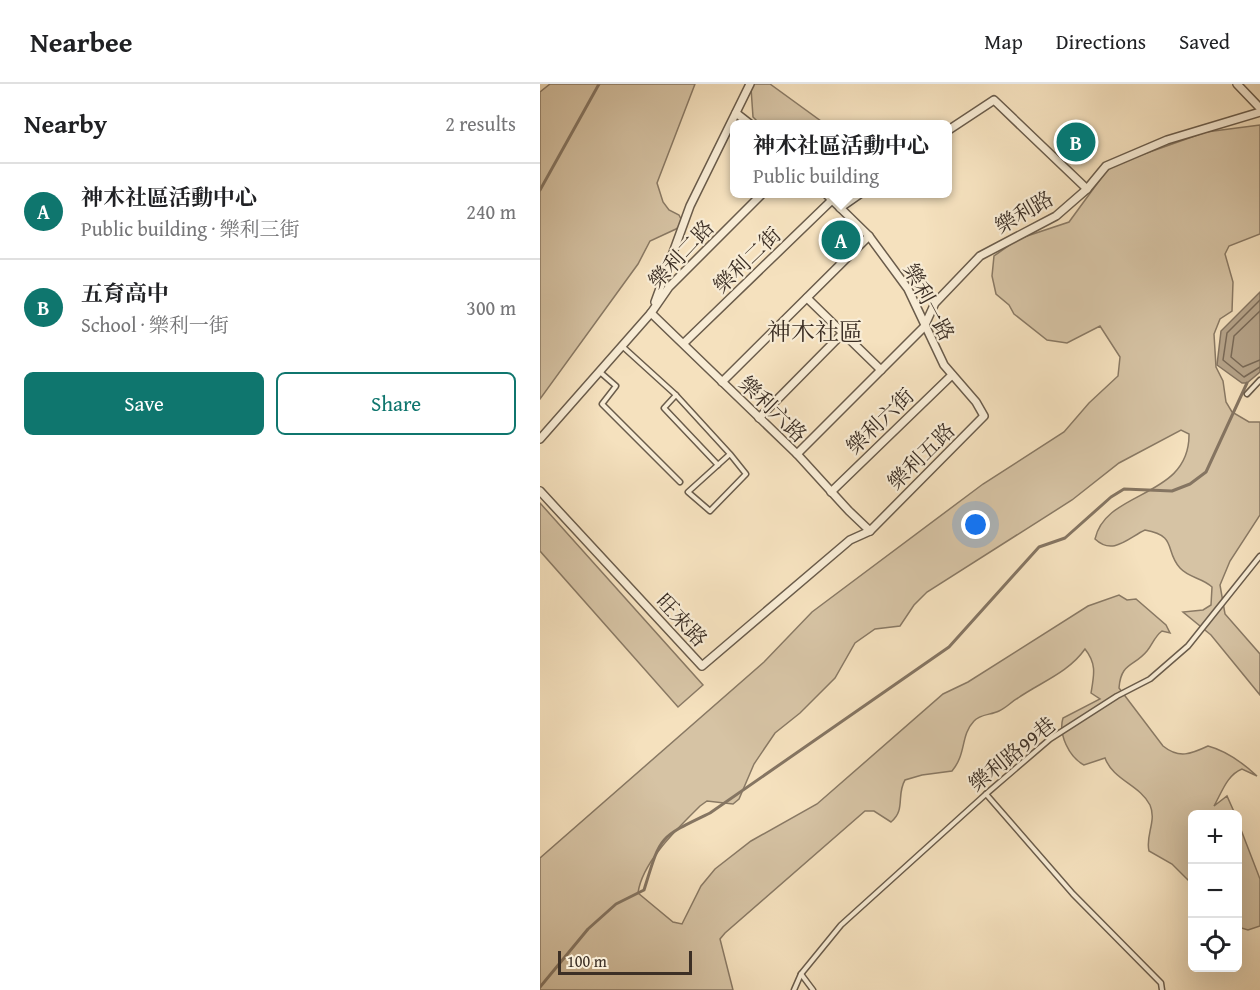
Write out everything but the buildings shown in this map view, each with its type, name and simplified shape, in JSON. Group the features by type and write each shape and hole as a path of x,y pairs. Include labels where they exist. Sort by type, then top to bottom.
{"street":[{"path":"733,120 750,84"},
{"name":"樂利路","path":"797,454 924,327 935,303 980,256 1056,216 1087,189 1106,166 1167,140 1260,110 1237,84"},
{"path":"952,128 994,100 1087,189"},
{"path":"736,113 745,120"},
{"path":"540,439 651,313 690,206 730,125"},
{"name":"樂利二路","path":"651,313 669,287 758,198"},
{"path":"840,208 854,198"},
{"name":"樂利一路","path":"832,200 869,236 908,289 924,327 944,365 976,402"},
{"name":"樂利二街","path":"684,344 832,200"},
{"path":"722,382 869,236"},
{"path":"807,298 881,370"},
{"name":"樂利六路","path":"651,313 797,454 870,531"},
{"path":"759,418 842,334"},
{"name":"樂利六街","path":"831,492 952,375"},
{"name":"樂利五路","path":"870,531 984,416 976,402"},
{"name":"旺來路","path":"540,491 702,666 850,540 870,531"}],"lane":[{"path":"622,346 676,395 730,454 746,474 710,511 688,492 730,454"},
{"path":"600,371 616,386 602,404 680,482"},
{"path":"1247,394 1260,380"},
{"path":"676,395 664,408 718,465"},
{"name":"樂利路99巷","path":"794,990 801,974 841,925 986,794 1050,739 1117,696 1150,679 1188,646 1260,556"},
{"path":"986,794 1073,894 1161,983 1162,990"},
{"path":"801,974 813,990"}],"shaded area":[{"path":"550,84 695,84 657,183 663,202 669,210 679,215 683,223 676,229 650,241 638,264 540,399 540,92"},
{"path":"748,84 770,84 820,120 756,120 753,117 751,88"},
{"path":"1260,125 1260,234 1229,246 1225,254 1233,282 1232,311 1220,319 1214,334 1216,367 1223,381 1226,402 1232,412 1249,422 1260,422 1260,515 1230,561 1220,585 1225,614 1260,654 1260,695 1211,635 1183,612 1203,610 1211,605 1212,587 1180,568 1162,536 1145,530 1114,546 1102,544 1095,539 1102,523 1114,511 1163,483 1176,471 1186,455 1189,434 1181,430 1119,463 1072,500 927,592 914,605 900,626 875,629 855,643 835,678 800,713 775,733 754,764 739,799 733,804 707,801 700,806 662,846 646,869 638,893 673,922 682,924 701,886 715,869 751,841 817,804 943,694 968,682 1088,606 1119,595 1127,600 1136,599 1166,625 1170,633 1162,631 1142,656 1125,669 1119,688 1163,746 1180,754 1191,753 1208,746 1215,748 1234,758 1257,776 1242,769 1232,775 1225,785 1214,806 1227,796 1233,810 1188,810 1188,880 1172,864 1149,851 1148,840 1152,811 1146,798 1114,772 1105,758 1084,765 1069,751 1063,738 1063,718 1100,699 1091,693 1093,665 1085,649 1071,665 1054,677 1027,692 1002,710 976,719 967,733 960,758 952,771 905,780 901,791 900,807 891,822 874,811 865,811 725,933 720,939 733,990 540,990 540,858 764,662 812,612 983,484 1064,432 1089,403 1118,376 1120,357 1100,326 1067,343 1047,340 1014,314 1009,305 996,294 992,276 994,256 1018,239 1069,222 1110,166 1206,132"},
{"path":"540,503 703,685 678,707 540,551"},
{"path":"1242,832 1260,879 1260,926 1248,930 1242,928"}],"water":[{"path":"1260,292 1260,372 1247,383 1242,383 1217,365 1221,331"}],"waterway":[{"path":"540,190 599,84"},
{"path":"540,987 588,929 616,904 644,890 654,858 664,840 680,828 710,813 949,647 1039,547 1065,538 1111,497 1124,489 1172,491 1190,484 1206,472 1247,383"}],"place":[{"name":"五育高中","path":"1076,142"},
{"name":"神木社區活動中心","path":"841,240"}],"district":[{"name":"神木社區","path":"815,331"}]}
